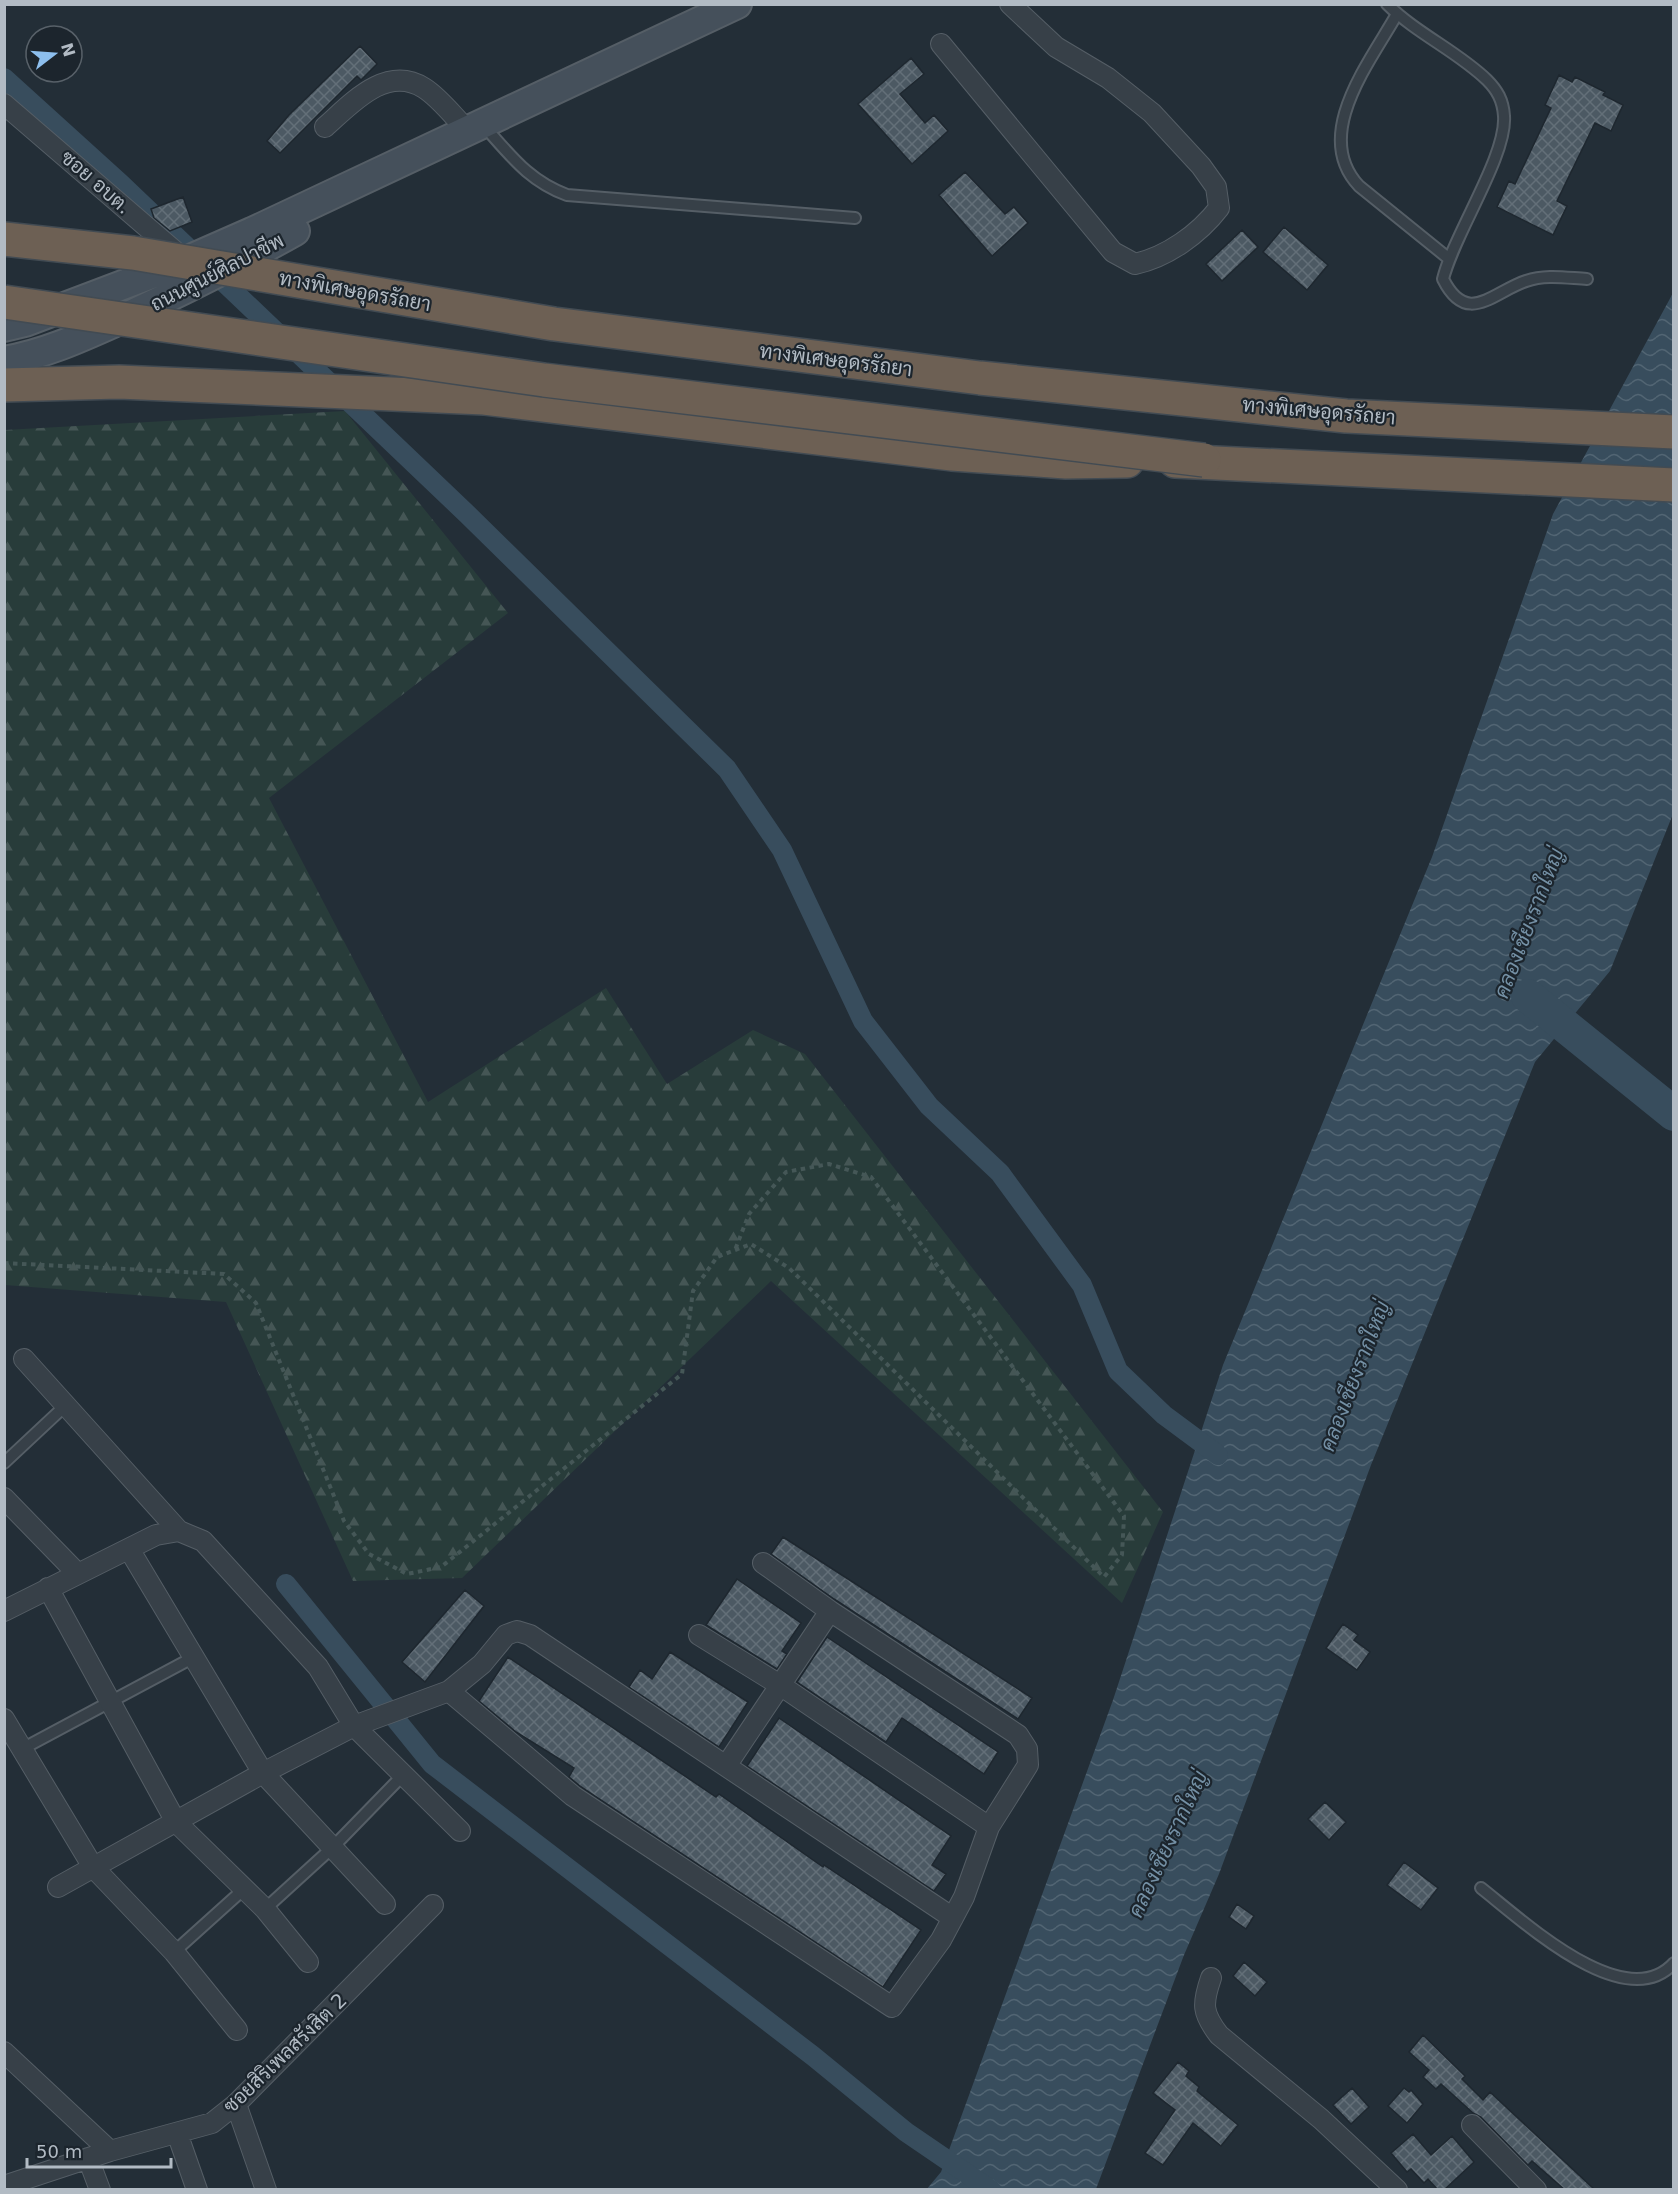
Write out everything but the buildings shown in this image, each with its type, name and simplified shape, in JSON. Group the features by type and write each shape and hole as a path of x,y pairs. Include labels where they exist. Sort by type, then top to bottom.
{"highway":[{"path":"4,226 133,253"},
{"name":"ทางพิเศษอุดรรัถยา","path":"4,239 133,253 554,324 980,378 1346,416 1674,432"},
{"path":"4,303 544,380 1204,460 1674,485"},
{"path":"4,385 119,382 483,398 952,454 1066,462 1204,460"}],"main road":[{"name":"ถนนศูนย์ศิลปาชีพ","path":"4,327 25,322 186,261 417,156 737,4"},
{"name":"ถนนศูนย์ศิลปาชีพ","path":"4,361 24,358 73,341 169,298 314,220 417,156"}],"street":[{"path":"940,44 1113,252 1134,264 1152,260 1205,226 1219,208 1216,187 1201,166 1152,113 1108,78 1056,46 1010,4"},
{"path":"325,127 368,90 389,82 406,81 425,88 475,127"},
{"name":"ซอย อบต.","path":"4,104 186,261"},
{"path":"24,1359 179,1531 203,1541 318,1666 354,1726 460,1832"},
{"path":"4,1498 77,1573"},
{"path":"4,1611 156,1535 179,1531"},
{"path":"129,1549 263,1773 385,1904"},
{"path":"449,1691 573,1796 892,2007 941,1940 964,1898 989,1827 1028,1765 1028,1749 1018,1735 830,1611 763,1563"},
{"path":"48,1588 176,1822 265,1909 308,1962"},
{"path":"726,1766 830,1611"},
{"path":"58,1887 263,1773 354,1726 449,1691 482,1664 506,1635 517,1631 530,1635 953,1918"},
{"path":"699,1635 780,1685 989,1827"},
{"path":"4,1719 93,1867 174,1952 237,2030"},
{"name":"ซอยสิริเพลสรังสิต 2","path":"4,2186 110,2151 212,2122 236,2104 433,1905"},
{"path":"1210,1978 1203,2007 1209,2022 1219,2035 1321,2119 1396,2190"},
{"path":"4,2052 110,2151"},
{"path":"236,2104 266,2190"},
{"path":"1472,2125 1536,2190"},
{"path":"177,2133 197,2190"},
{"path":"88,2158 100,2190"}],"lane":[{"path":"1388,4 1397,14 1485,78 1499,93 1504,117 1499,145 1448,258 1443,279 1449,293 1464,302 1483,303 1533,279 1549,276 1587,279"},
{"path":"1397,14 1350,99 1342,122 1340,146 1347,173 1359,186 1448,258"},
{"path":"475,127 544,187 567,195 855,218"},
{"path":"4,1463 66,1406"},
{"path":"22,1749 194,1658"},
{"path":"265,1909 333,1847 403,1775"},
{"path":"174,1952 244,1888"},
{"path":"1481,1888 1546,1938 1597,1971 1644,1980 1665,1972 1674,1963"}],"path":[{"path":"4,1263 224,1274 256,1303 344,1521 369,1554 407,1574 441,1567 682,1374 693,1291 717,1257 751,1244 789,1268 1104,1577 1122,1555 1124,1516 872,1177 829,1164 786,1172 749,1214 735,1250"}],"green space":[{"path":"345,411 508,613 269,798 428,1102 606,988 667,1084 753,1030 805,1054 1163,1512 1122,1603 771,1281 462,1578 353,1581 226,1302 5,1285 5,430"}],"water":[{"name":"คลองเชียงรากใหญ่","path":"1673,293 1673,814 1610,971 1535,1062 1371,1465 1219,1874 1184,1955 1096,2189 926,2190 941,2172 1113,1700 1223,1365 1432,857 1553,514"}],"waterway":[{"path":"4,78 122,185 467,514 727,769 782,850 863,1021 929,1106 1000,1173 1082,1285 1118,1371 1164,1415 1218,1455"},
{"path":"1528,996 1674,1114"},
{"path":"286,1584 432,1764 813,2056 906,2132 991,2190"}]}
